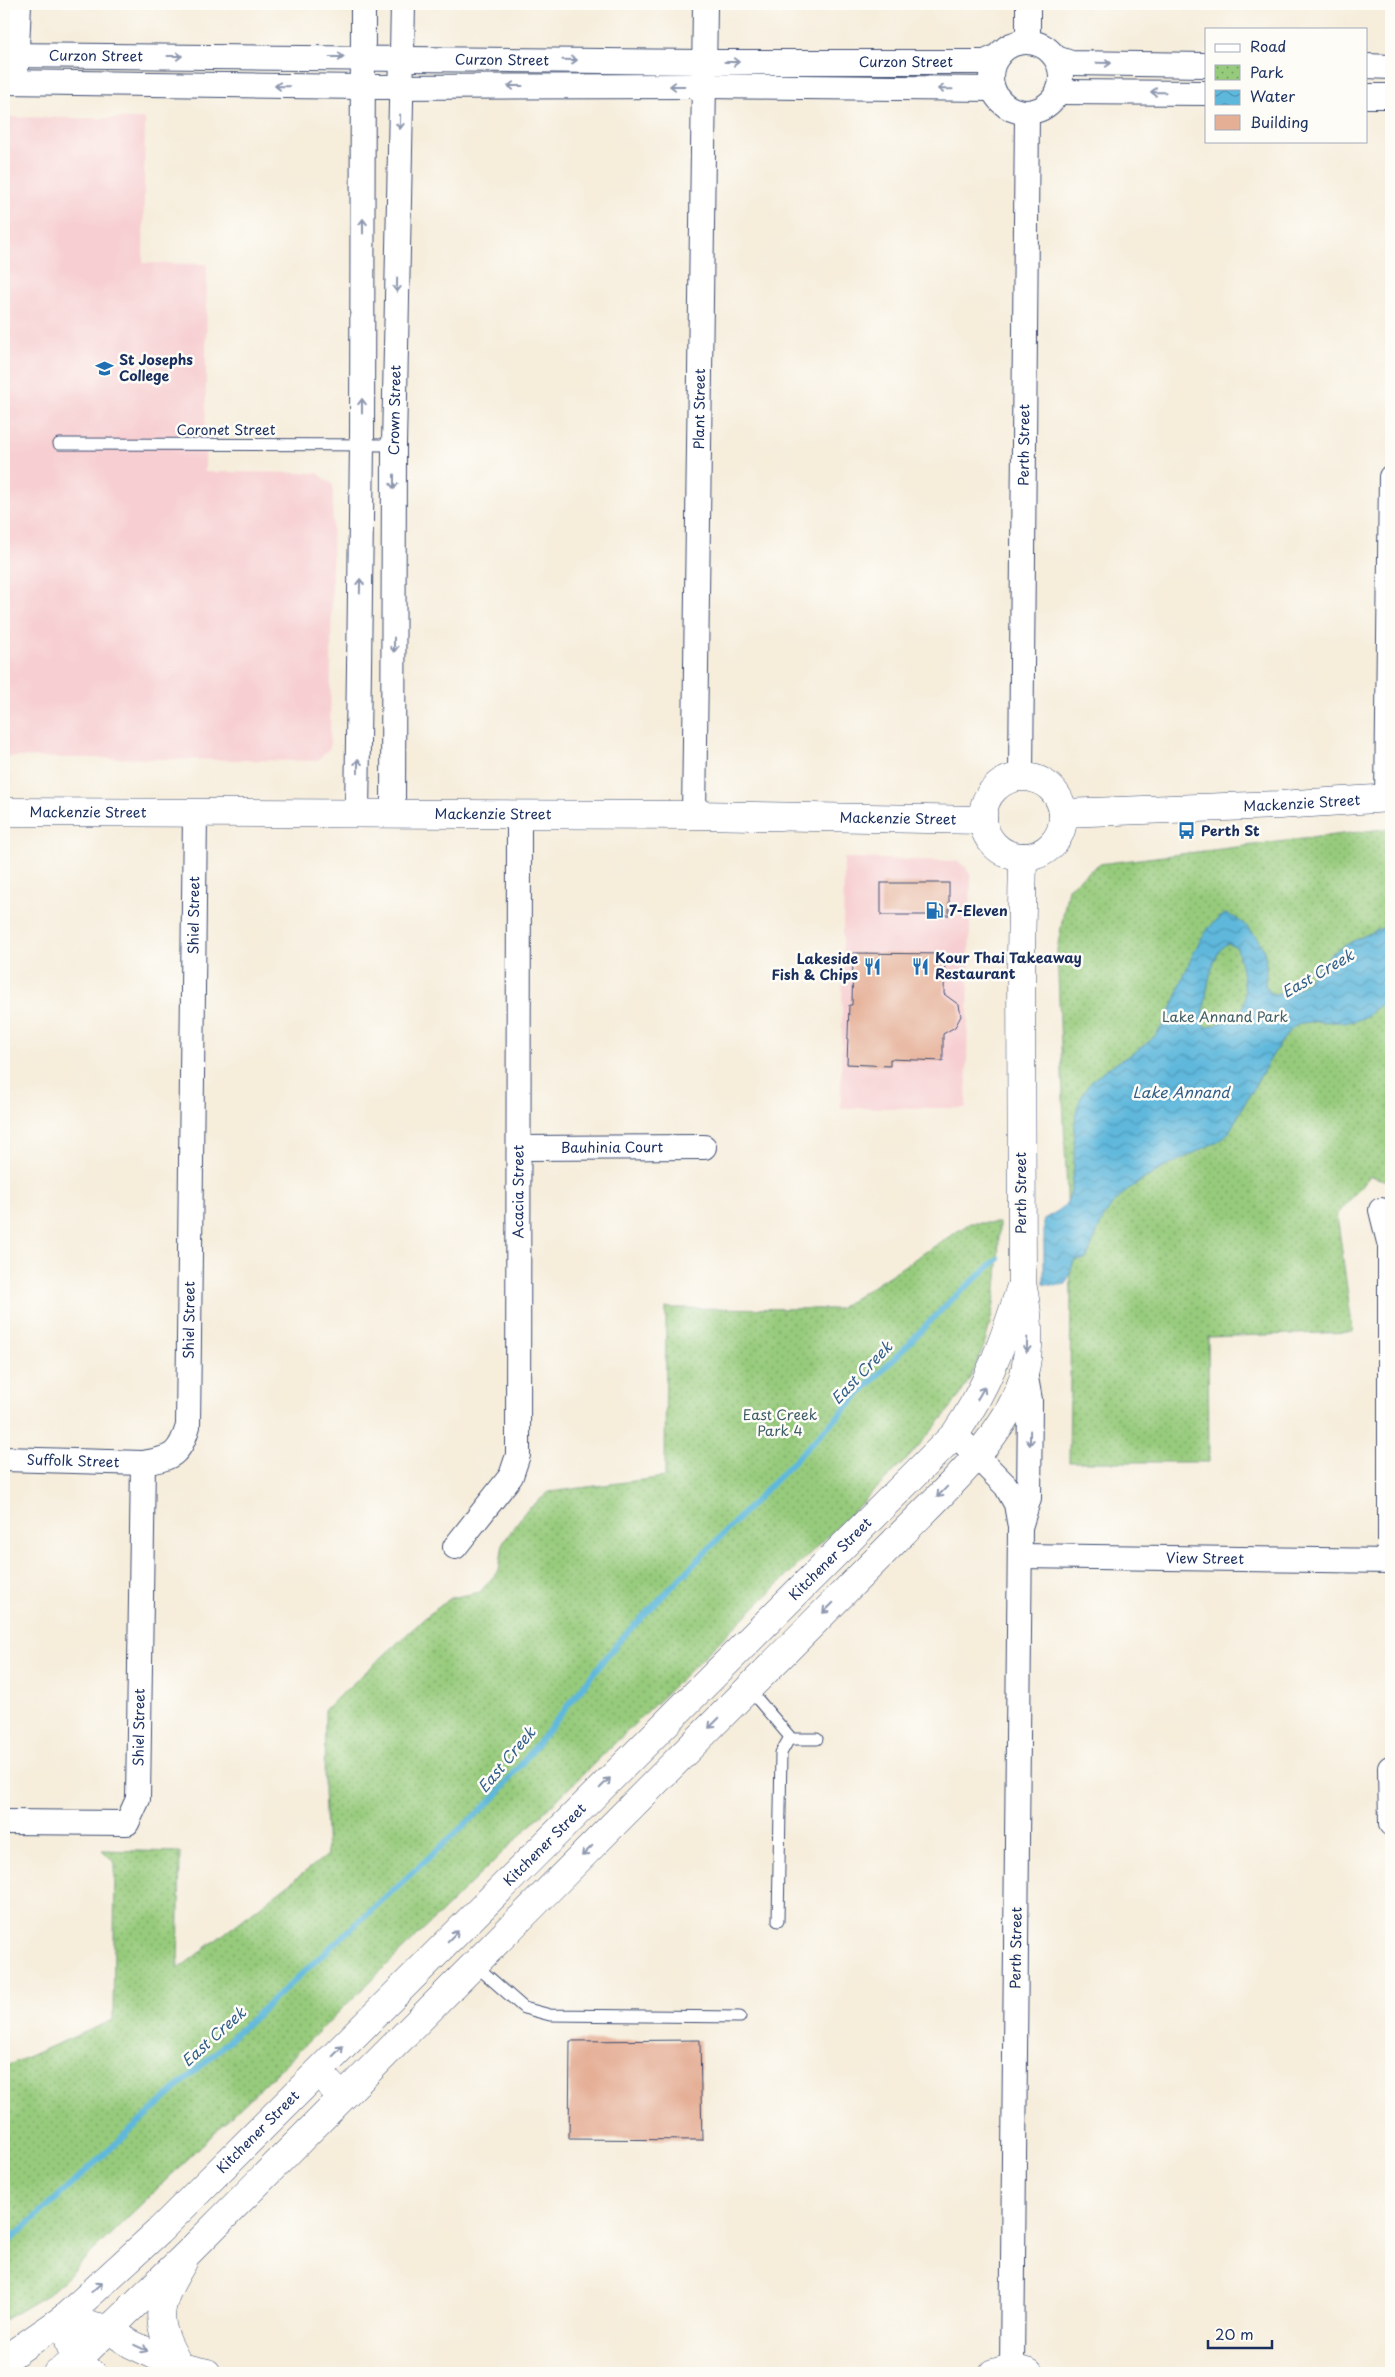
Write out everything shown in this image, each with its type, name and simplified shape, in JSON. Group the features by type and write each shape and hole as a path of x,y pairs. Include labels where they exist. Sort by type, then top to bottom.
{"main road":[{"path":"1021,776 1039,780 1046,784 1058,797 1063,814 1060,832 1049,847 1041,852 1024,857 1000,850 992,842 983,820 983,808 993,790 1001,782 1021,776"},
{"name":"Mackenzie Street","path":"1063,814 1278,805 1389,798"},
{"name":"Mackenzie Street","path":"4,812 519,816 694,815 983,820"},
{"name":"Perth Street","path":"1024,857 1021,956 1022,1283 1028,1311 1025,1372"},
{"name":"Kitchener Street","path":"4,2360 63,2319 158,2232 955,1434 986,1385 1000,1352 1022,1283"},
{"path":"75,2369 108,2329 188,2254 976,1457 1010,1407 1025,1372"},
{"path":"318,2072 342,2097"},
{"path":"180,2367 168,2346 161,2326 161,2312 165,2292 188,2254"},
{"path":"75,2369 63,2319 108,2329 131,2344 180,2367 207,2373"}],"street":[{"path":"10,82 11,55 19,4"},
{"path":"357,815 362,445 363,4"},
{"name":"Crown Street","path":"393,815 394,445 403,4"},
{"name":"Plant Street","path":"694,815 705,4"},
{"path":"1028,4 1028,42"},
{"path":"1028,42 1039,44 1048,50 1056,58 1060,69 1061,81 1058,92 1048,105 1027,113 1005,106 993,89 991,78 993,66 998,56 1006,48 1028,42"},
{"name":"Curzon Street","path":"11,55 362,57 704,62 985,62 998,56"},
{"path":"1056,58 1070,63 1205,65"},
{"path":"1368,66 1391,67"},
{"name":"Curzon Street","path":"10,82 364,87 704,86 993,89"},
{"path":"1058,92 1205,93"},
{"path":"1368,96 1391,96"},
{"name":"Perth Street","path":"1021,776 1027,113"},
{"path":"1389,798 1391,477"},
{"name":"Shiel Street","path":"4,1822 127,1823 138,1799 142,1463 167,1459 182,1444 188,1426 194,814"},
{"name":"Acacia Street","path":"456,1547 511,1476 518,1455 520,1148 519,816"},
{"name":"Bauhinia Court","path":"520,1148 704,1147"},
{"path":"1381,1210 1390,1246 1391,1561"},
{"name":"Perth Street","path":"1020,1527 1029,1498 1030,1400 1025,1372"},
{"name":"Perth Street","path":"955,1434 1006,1486 1016,1504 1020,1527 1011,2372"},
{"name":"Suffolk Street","path":"4,1459 142,1463"},
{"name":"View Street","path":"1020,1556 1391,1561"},
{"path":"1390,1768 1391,1824"}],"lane":[{"name":"Coronet Street","path":"58,444 394,445"},
{"path":"748,1688 790,1736 790,1739"},
{"path":"778,1921 781,1753 785,1744 790,1739 817,1739"},
{"path":"474,1964 524,2008 550,2015 740,2017"}],"shaded area":[{"name":"St Josephs College","path":"4,117 145,119 143,263 207,264 205,472 318,473 333,485 330,748 317,761 4,757"},
{"path":"844,858 956,861 966,867 971,877 966,1108 841,1108"}],"green space":[{"name":"Lake Annand Park","path":"1391,828 1391,1182 1370,1176 1337,1215 1353,1332 1208,1337 1209,1462 1069,1462 1071,1295 1057,950 1068,888 1099,864"},
{"name":"East Creek Park 4","path":"970,1223 999,1223 998,1266 989,1328 975,1368 965,1387 946,1414 910,1456 50,2293 4,2320 4,2067 113,2020 115,1863 102,1850 180,1852 178,1969 327,1855 324,1790 325,1709 427,1616 451,1598 480,1592 499,1570 503,1543 524,1513 549,1492 665,1477 666,1308 838,1309"}],"water":[{"name":"Lake Annand","path":"1225,914 1242,923 1254,934 1264,951 1266,964 1265,986 1272,994 1294,991 1301,987 1331,954 1360,938 1391,925 1391,993 1372,1012 1358,1020 1351,1022 1309,1022 1294,1027 1280,1044 1229,1132 1222,1139 1152,1174 1127,1191 1106,1213 1086,1259 1074,1261 1066,1284 1055,1286 1044,1284 1044,1219 1063,1207 1068,1200 1073,1177 1076,1114 1081,1097 1101,1073 1151,1040 1161,1028 1176,999 1195,951 1213,924","holes":["1228,943 1237,948 1244,980 1244,1005 1233,1017 1205,1027 1202,1021 1209,978 1216,957"]}],"building":[{"path":"881,883 949,883 949,915 881,915"},
{"path":"853,953 945,954 944,994 959,1005 961,1016 955,1027 943,1034 943,1061 890,1059 890,1066 847,1064 849,1005 852,1005"},
{"path":"700,2040 702,2140 569,2139 570,2041"}],"waterway":[{"name":"East Creek","path":"4,2246 495,1797 620,1640 950,1301 998,1259"}],"place":[{"name":"St Josephs College","path":"105,368"},
{"name":"Perth St","path":"1187,831"},
{"name":"7-Eleven","path":"935,911"},
{"name":"Kour Thai Takeaway Restaurant","path":"921,966"},
{"name":"Lakeside Fish & Chips","path":"872,967"}]}
